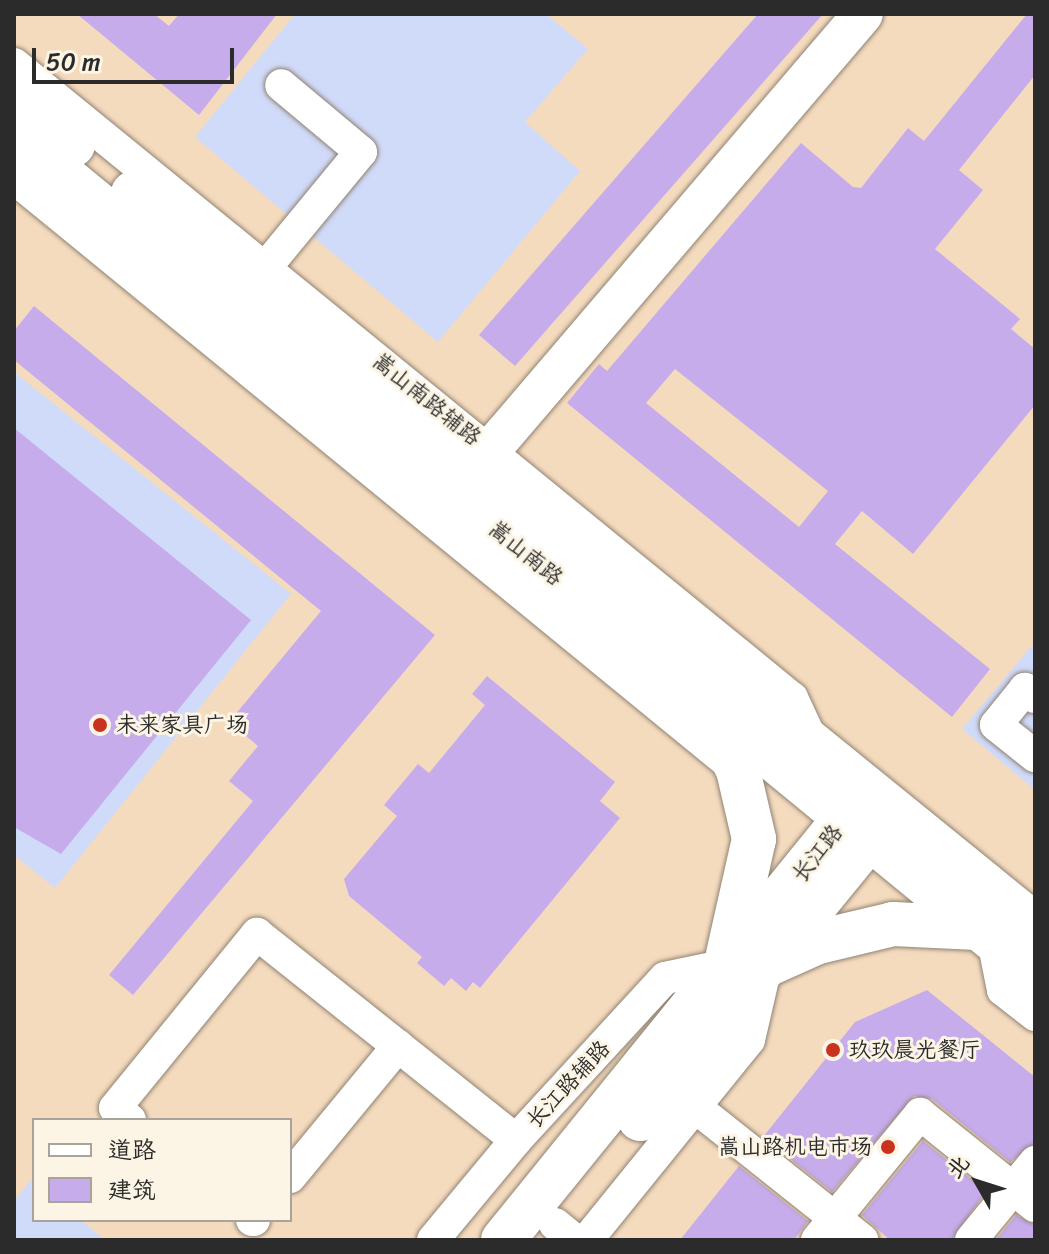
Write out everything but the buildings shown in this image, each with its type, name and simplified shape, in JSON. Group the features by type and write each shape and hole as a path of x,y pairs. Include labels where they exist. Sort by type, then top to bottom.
{"main road":[{"name":"嵩山南路","path":"14,97 473,471 865,819 1011,923 1035,974"},
{"name":"嵩山南路","path":"14,135 248,289"},
{"name":"嵩山南路","path":"473,471 520,548 703,701 808,766"},
{"path":"703,701 738,770 754,839 746,966 818,942 893,924 1011,923"},
{"name":"长江路","path":"558,1230 746,966 865,819"},
{"name":"长江路","path":"503,1240 558,1230 682,1096 746,966"}],"street":[{"path":"473,471 863,14"},
{"name":"嵩山南路辅路","path":"14,64 248,289 473,471"},
{"path":"248,289 361,152 281,85"},
{"path":"14,178 738,770 808,766"},
{"path":"520,548 525,597"},
{"path":"1035,697 1025,689 996,725 1035,756"},
{"path":"1011,923 1003,990 1035,1015"},
{"path":"128,1118 115,1108 257,934 516,1140"},
{"name":"长江路辅路","path":"433,1240 516,1140 665,978 746,966"},
{"path":"292,1175 398,1046"},
{"path":"682,1096 826,1229 862,1240"},
{"path":"826,1229 920,1114 1024,1198"},
{"path":"971,1240 1024,1198 1035,1162"},
{"path":"489,1173 558,1230"}],"shaded area":[{"path":"295,14 546,14 588,49 525,122 580,171 438,342 195,137"},
{"name":"未来家具广场","path":"14,372 291,594 55,888 14,855"},
{"path":"1035,642 1035,790 962,729"},
{"path":"31,1180 32,1222 83,1222 105,1240 14,1240 14,1201"}],"place":[{"name":"未来家具广场","path":"100,725"},
{"name":"玖玖晨光餐厅","path":"833,1050"},
{"name":"嵩山路机电市场","path":"888,1147"}]}
